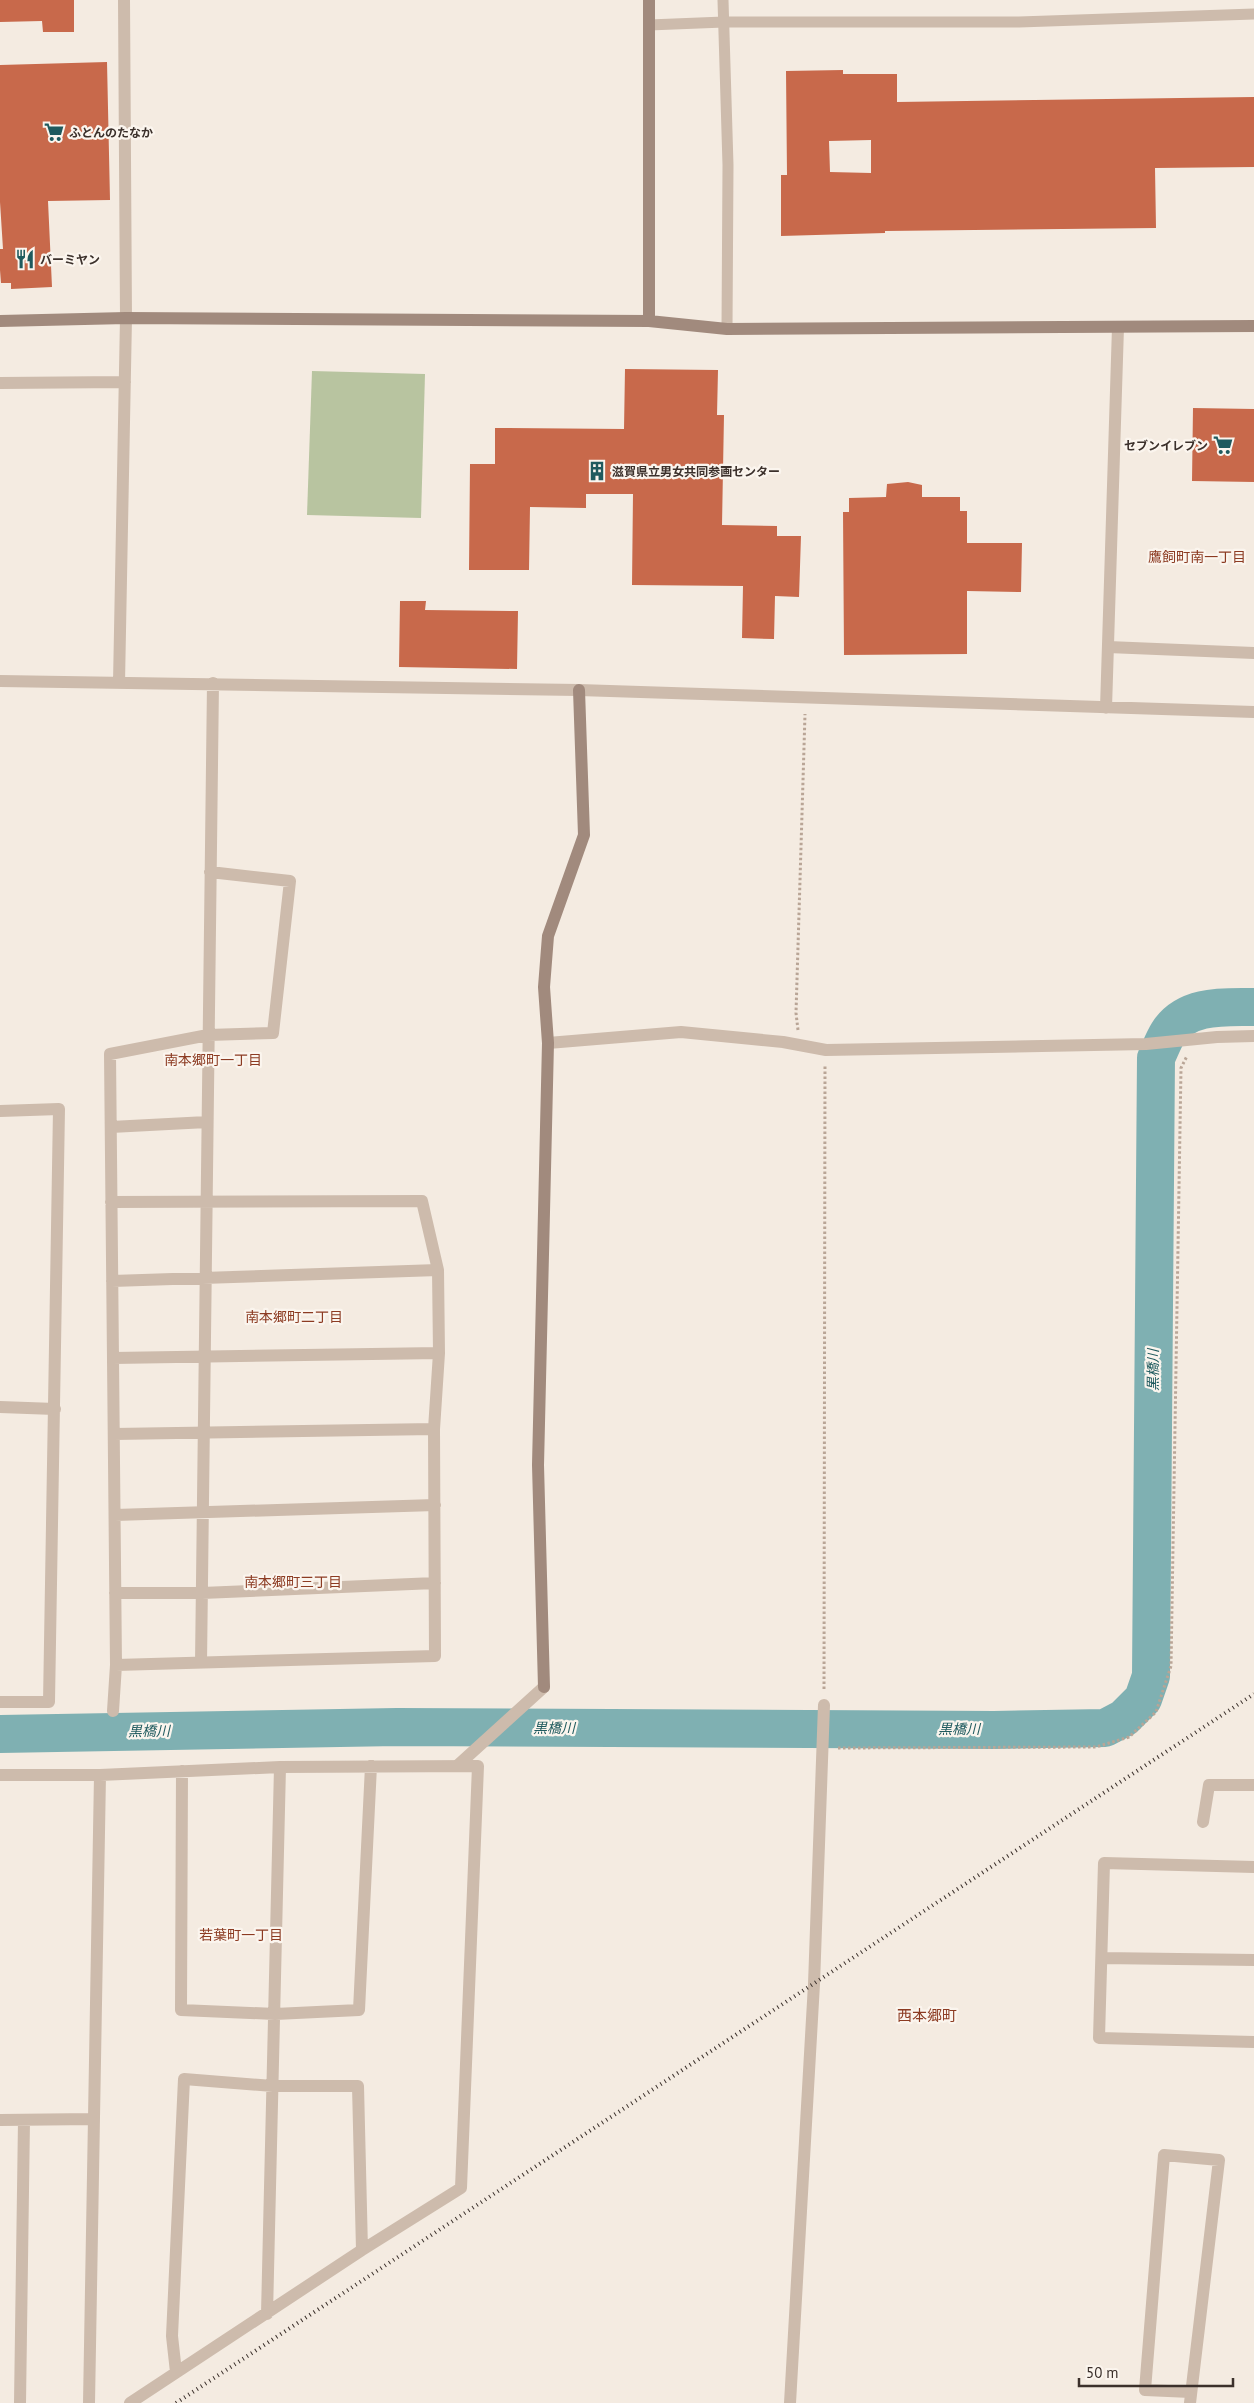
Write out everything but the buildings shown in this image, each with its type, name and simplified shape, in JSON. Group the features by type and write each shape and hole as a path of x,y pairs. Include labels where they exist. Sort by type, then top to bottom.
{"street":[{"path":"119,683 126,318 124,0"},
{"path":"649,0 649,321"},
{"path":"0,322 126,318 649,321 727,329 1254,326"},
{"path":"1106,708 1118,327"},
{"path":"0,382 125,382"},
{"path":"1108,647 1254,653"},
{"path":"0,681 579,690 1254,712"},
{"path":"201,1663 213,683"},
{"path":"457,1766 544,1687 538,1465 548,1043 544,987 548,936 584,835 579,690"},
{"path":"113,1711 116,1665 110,1054 208,1035 273,1033 290,881 210,872"},
{"path":"548,1043 680,1032 800,1045 826,1050 1146,1044 1218,1037 1254,1036"},
{"path":"0,1111 59,1109 49,1702 0,1702"},
{"path":"111,1126 207,1122"},
{"path":"112,1202 422,1201 438,1270 439,1353 434,1429 435,1656 116,1665"},
{"path":"112,1281 438,1270"},
{"path":"113,1358 439,1353"},
{"path":"0,1408 55,1409"},
{"path":"114,1434 204,1431 434,1429"},
{"path":"114,1515 202,1511 434,1506"},
{"path":"115,1593 202,1593 435,1583"},
{"path":"790,2403 813,1994 824,1705"},
{"path":"182,1771 181,2010 275,2014 359,2010 371,1766"},
{"path":"0,1774 100,1775 280,1767 478,1766 461,2188 362,2250 130,2403"},
{"path":"267,2314 280,1767"},
{"path":"89,2403 100,1775"},
{"path":"1203,1822 1209,1785 1254,1786"},
{"path":"1254,1867 1104,1864 1099,2038 1254,2042"},
{"path":"1102,1958 1254,1960"},
{"path":"176,2372 172,2336 184,2079 273,2086 358,2086 362,2250"},
{"path":"0,2120 94,2119"},
{"path":"20,2403 24,2120"},
{"path":"1164,2155 1219,2160 1190,2398 1146,2390 1164,2155"}],"lane":[{"path":"723,0 728,165 727,329"},
{"path":"649,25 724,22 1019,22 1254,14"}],"path":[{"path":"800,1045 796,1013 806,698"},
{"path":"823,1744 1096,1747 1129,1737 1156,1712 1171,1666 1181,1068 1191,1040"},
{"path":"824,1705 826,1050"}],"green space":[{"path":"312,371 425,374 421,518 307,515"}],"waterway":[{"name":"黒橋川","path":"0,1734 397,1727 994,1730 1105,1728 1124,1718 1143,1699 1151,1676 1156,1058 1168,1033 1185,1017 1206,1009 1254,1007"}],"railway":[{"path":"176,2403 1254,1694"}],"place":[{"name":"ふとんのたなか","path":"54,132"},
{"name":"バーミヤン","path":"25,259"},
{"name":"セブンイレブン","path":"1223,445"},
{"name":"滋賀県立男女共同参画センター","path":"597,471"}],"district":[{"name":"鷹飼町南一丁目","path":"1197,557"},
{"name":"南本郷町一丁目","path":"213,1060"},
{"name":"南本郷町二丁目","path":"294,1317"},
{"name":"南本郷町三丁目","path":"293,1582"},
{"name":"若葉町一丁目","path":"241,1935"},
{"name":"西本郷町","path":"927,2015"}]}
